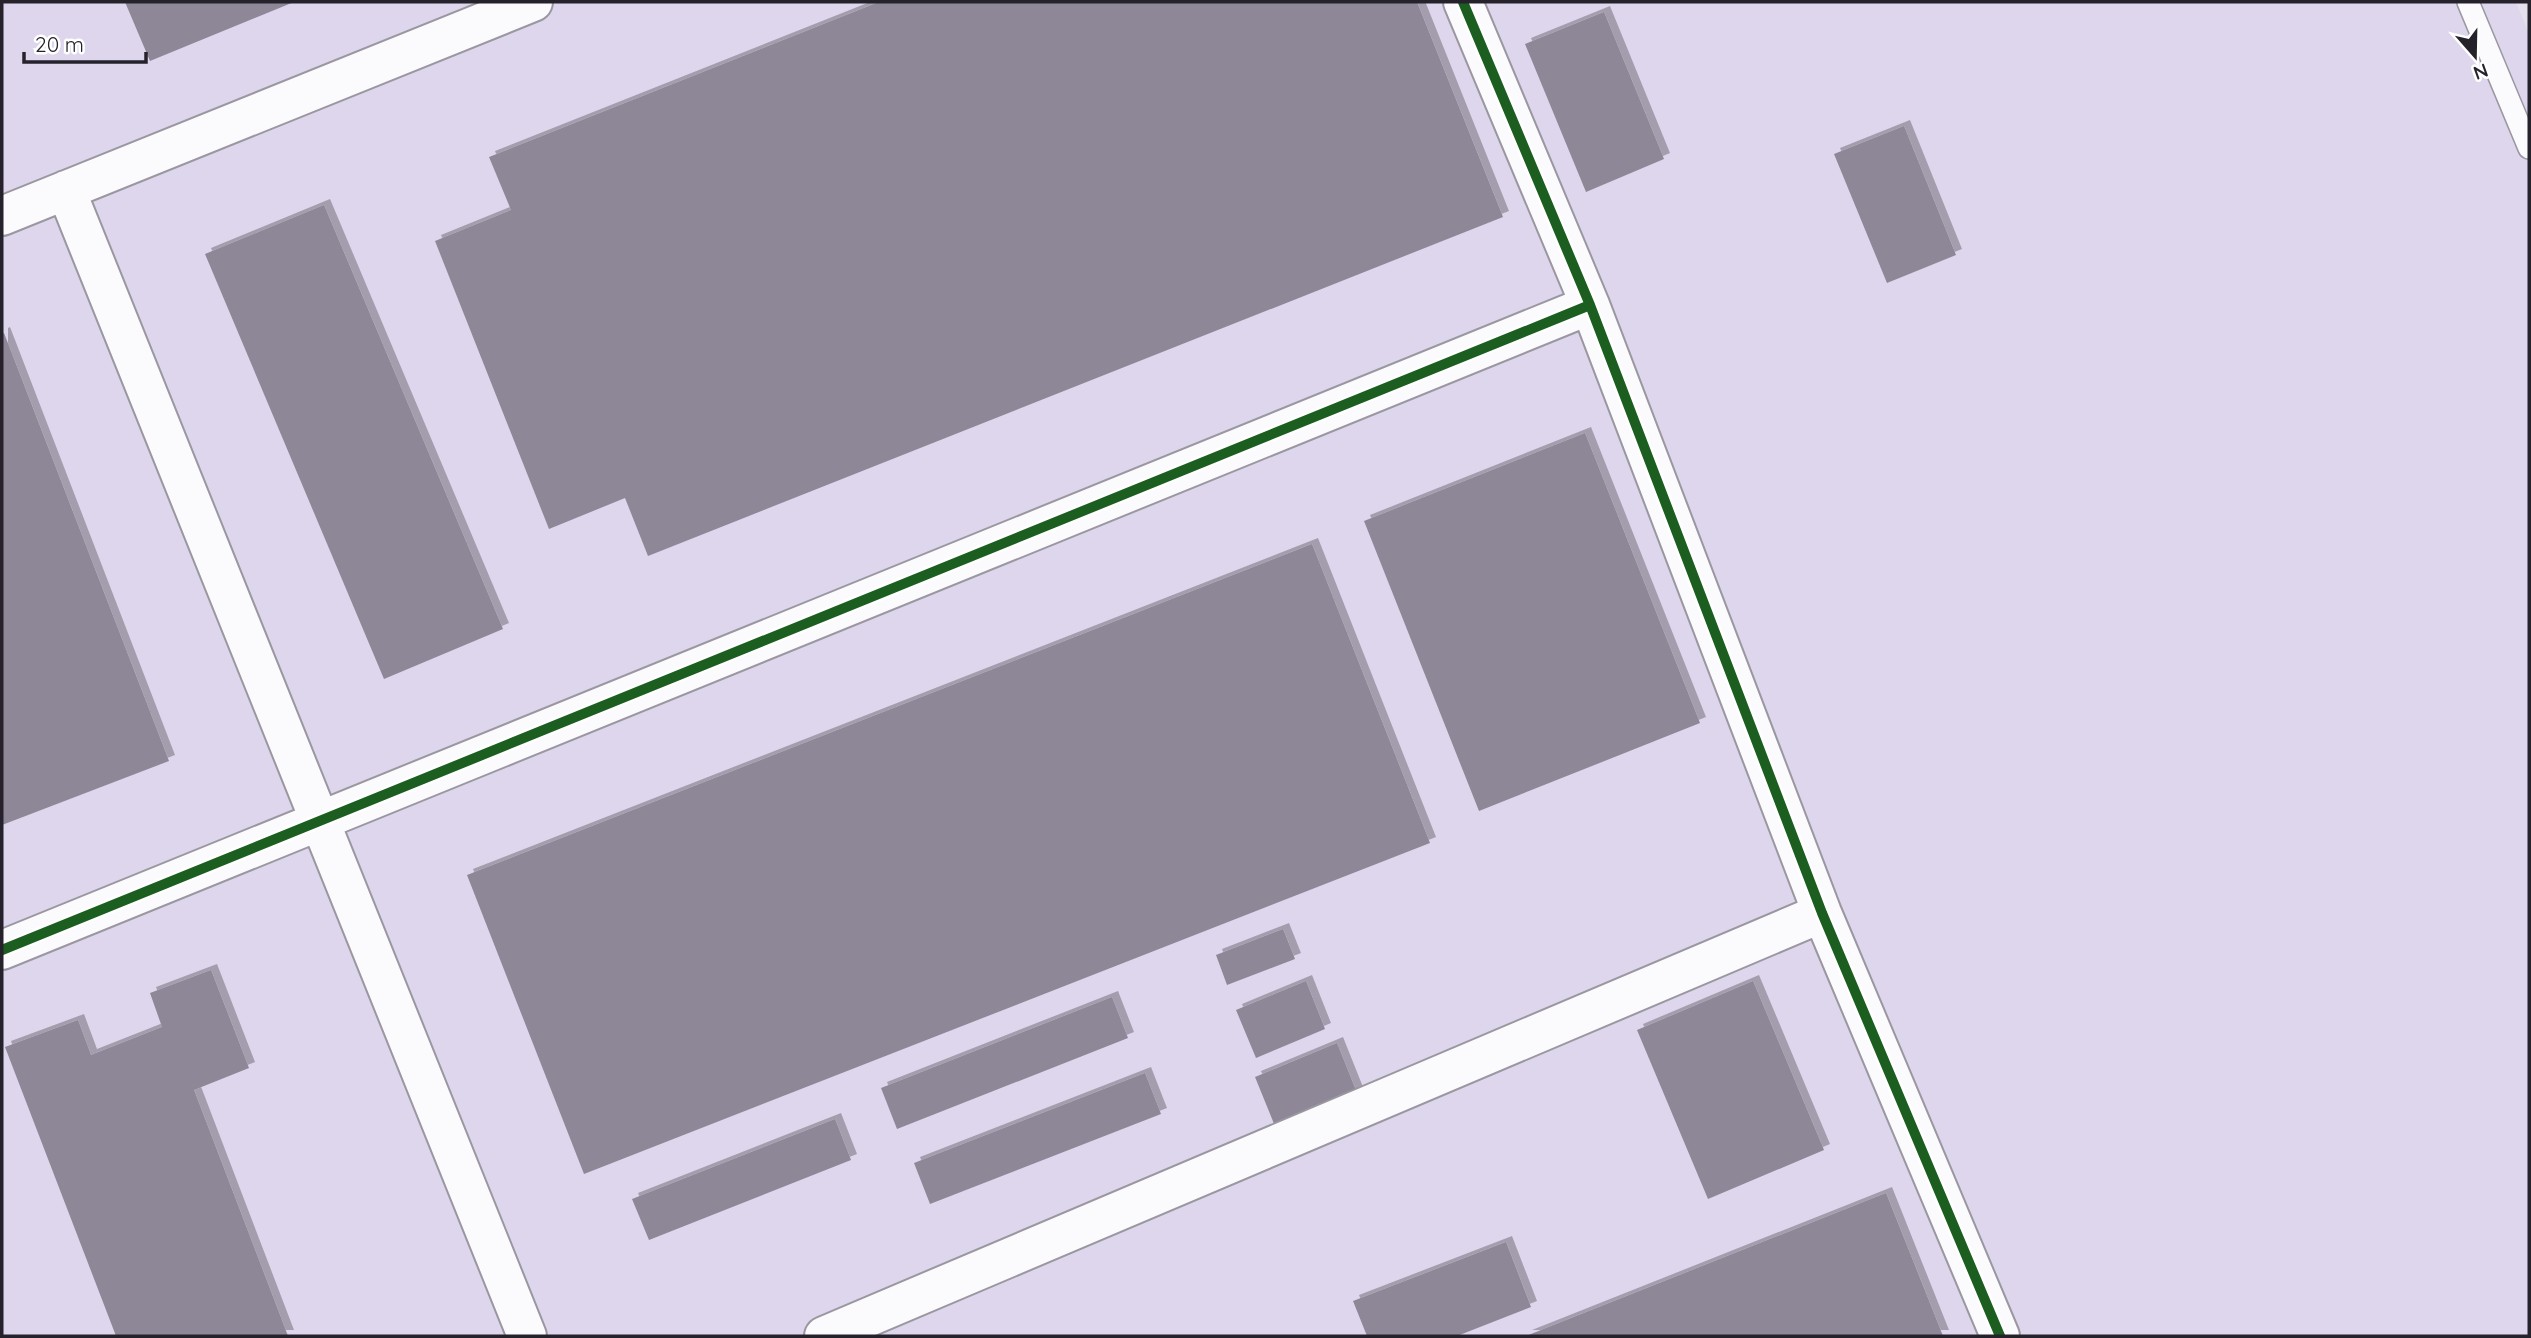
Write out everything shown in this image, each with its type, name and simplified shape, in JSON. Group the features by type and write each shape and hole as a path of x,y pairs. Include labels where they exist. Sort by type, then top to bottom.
{"street":[{"path":"2,216 533,2"},
{"path":"1463,2 1590,305 1822,912 2000,1336"},
{"path":"66,190 527,1336"},
{"path":"2,950 1590,305"},
{"path":"824,1336 1822,912"}],"lane":[{"path":"2468,2 2529,148"}],"shaded area":[{"path":"2,2 2516,2 2529,34 2529,1336 2,1336"}],"building":[{"path":"125,2 294,2 150,61"},
{"path":"879,2 1417,2 1503,217 648,556 625,498 549,529 435,241 511,210 489,157"},
{"path":"1604,12 1664,159 1586,192 1525,44"},
{"path":"1904,126 1956,255 1887,283 1834,154"},
{"path":"324,205 503,629 384,679 205,254"},
{"path":"4,333 169,761 2,825 2,334"},
{"path":"1585,433 1700,723 1479,811 1364,521"},
{"path":"1312,544 1430,843 584,1174 467,875"},
{"path":"1283,929 1295,959 1227,985 1216,955"},
{"path":"211,970 249,1068 194,1090 288,1336 116,1336 5,1047 78,1020 91,1055 162,1027 150,993"},
{"path":"1306,981 1325,1029 1256,1058 1236,1010"},
{"path":"1753,981 1824,1150 1708,1199 1637,1030"},
{"path":"1112,997 1128,1038 897,1129 881,1088"},
{"path":"1337,1043 1361,1103 1279,1136 1255,1077"},
{"path":"1145,1073 1161,1114 930,1204 914,1163"},
{"path":"835,1119 851,1160 649,1240 632,1199"},
{"path":"1886,1193 1943,1336 1526,1336"},
{"path":"1506,1242 1531,1307 1457,1336 1367,1336 1353,1301"}],"cycle path":[{"path":"1463,2 1590,305 1822,913 2000,1336"},
{"path":"2,950 1590,305"}]}
